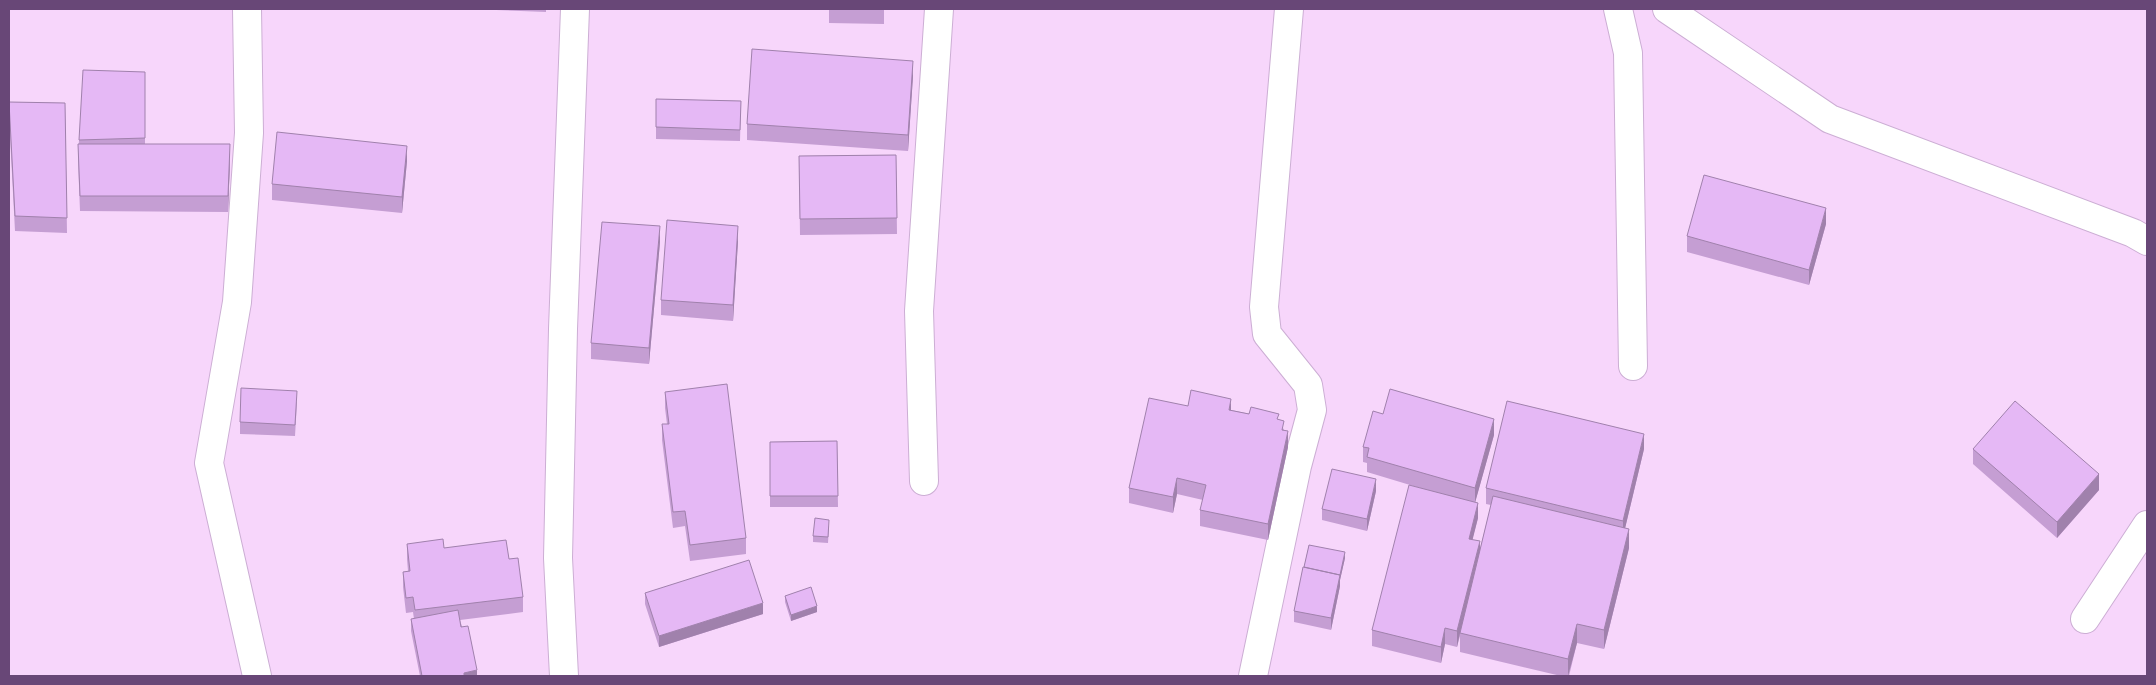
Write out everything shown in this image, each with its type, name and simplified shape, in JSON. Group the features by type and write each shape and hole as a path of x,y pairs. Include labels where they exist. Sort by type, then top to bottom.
{"street":[{"path":"247,9 249,133 236,302 209,463 257,676"},
{"path":"564,676 558,548 563,329 575,9"},
{"path":"924,481 919,311 938,9"},
{"path":"1253,676 1297,466 1312,410 1308,385 1267,334 1264,307 1289,9"},
{"path":"1618,9 1628,53 1633,366"},
{"path":"1667,9 1830,119 2134,233 2147,241"},
{"path":"2085,619 2147,525"}],"shaded area":[{"path":"9,9 2147,9 2147,676 9,676"}],"building":[{"path":"752,49 913,61 908,135 747,124"},
{"path":"83,70 145,72 145,138 79,140"},
{"path":"656,99 741,101 740,130 656,127"},
{"path":"9,102 65,103 67,218 15,216"},
{"path":"277,132 407,146 402,197 272,184"},
{"path":"78,144 230,144 228,196 80,196"},
{"path":"896,155 897,218 800,219 799,156"},
{"path":"1704,175 1826,208 1809,270 1687,236"},
{"path":"667,220 738,226 733,305 661,300"},
{"path":"602,222 660,226 649,348 591,343"},
{"path":"727,384 746,538 690,545 685,511 673,512 662,424 669,424 665,392"},
{"path":"241,388 297,391 295,425 240,422"},
{"path":"1390,389 1494,419 1475,488 1367,457 1369,448 1363,447 1373,411 1383,414"},
{"path":"1191,390 1231,399 1229,410 1249,414 1251,407 1279,414 1277,419 1284,421 1282,430 1288,431 1268,524 1200,510 1206,485 1177,478 1173,497 1129,488 1149,398 1188,406"},
{"path":"1507,401 1644,434 1623,521 1486,488"},
{"path":"2015,401 2099,474 2057,522 1973,449"},
{"path":"837,441 838,496 770,496 770,442"},
{"path":"1332,469 1376,479 1367,519 1322,509"},
{"path":"1409,485 1478,503 1469,539 1480,541 1457,631 1445,628 1441,647 1372,630"},
{"path":"1493,496 1629,529 1604,630 1577,624 1568,659 1460,633"},
{"path":"815,518 829,520 828,537 813,536"},
{"path":"443,539 444,548 506,540 509,559 518,558 523,597 415,610 413,597 406,598 403,572 410,571 407,544"},
{"path":"1309,545 1345,552 1340,575 1304,567"},
{"path":"749,560 763,603 659,636 645,593"},
{"path":"1303,567 1340,575 1331,618 1294,611"},
{"path":"811,587 817,606 791,615 785,596"},
{"path":"458,610 461,627 468,626 477,670 464,673 464,676 422,676 411,619"}]}
